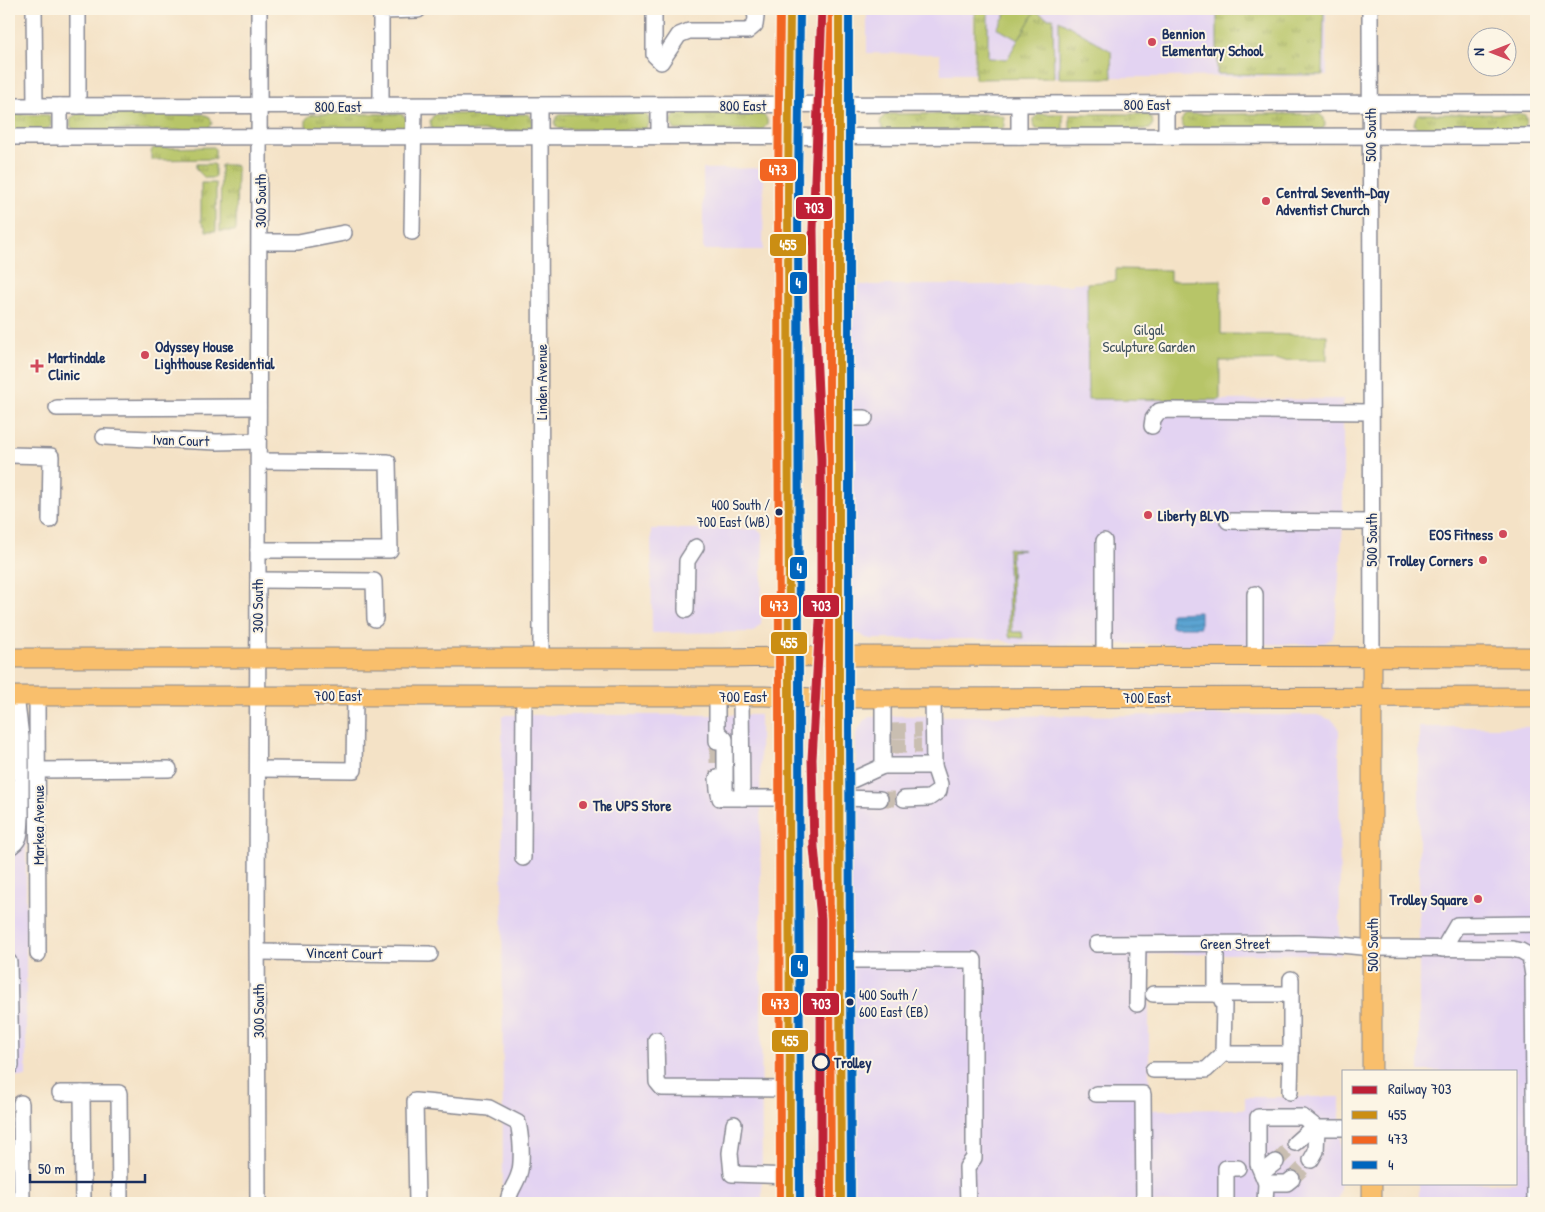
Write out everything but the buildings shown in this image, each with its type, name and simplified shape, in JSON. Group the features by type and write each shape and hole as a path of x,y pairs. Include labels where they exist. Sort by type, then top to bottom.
{"main road":[{"path":"790,9 788,136 790,1203"},
{"path":"839,9 841,1203"},
{"name":"500 South","path":"1372,656 1372,1070"},
{"path":"9,658 1536,657"},
{"name":"700 East","path":"12,696 1536,697"},
{"path":"1372,1184 1372,1203"}],"street":[{"path":"34,9 35,106"},
{"path":"78,9 78,106"},
{"name":"300 South","path":"258,1203 259,9"},
{"path":"654,9 654,56 661,62 679,35 689,31 748,31 755,25 754,9"},
{"name":"500 South","path":"1370,9 1372,656"},
{"path":"382,106 381,10 418,10"},
{"name":"800 East","path":"9,106 1536,103"},
{"path":"1019,104 1019,136"},
{"path":"1166,104 1166,136"},
{"path":"60,106 60,137"},
{"path":"412,232 414,106"},
{"name":"Linden Avenue","path":"540,106 541,658"},
{"path":"659,136 660,106"},
{"name":"800 East","path":"9,137 1536,136"},
{"path":"260,242 298,242 344,233"},
{"path":"56,408 258,407"},
{"path":"1152,426 1153,419 1159,411 1170,410 1371,412"},
{"path":"839,418 865,418"},
{"name":"Ivan Court","path":"104,437 217,442 258,441"},
{"path":"9,455 51,456 50,520"},
{"path":"258,550 390,550 388,462 259,461"},
{"path":"1228,521 1371,522"},
{"path":"1104,541 1104,656"},
{"path":"686,610 687,561 696,547"},
{"path":"258,580 374,581 375,619"},
{"path":"1256,594 1256,656"},
{"path":"258,769 354,770 355,695"},
{"path":"9,847 19,840 21,816 21,737 12,696"},
{"name":"Markea Avenue","path":"37,696 38,954"},
{"path":"523,858 524,696"},
{"path":"717,696 717,748"},
{"path":"734,798 742,733 741,696"},
{"path":"883,697 887,738 883,766"},
{"path":"904,798 928,798 939,791 940,784 927,738 933,697"},
{"path":"717,731 725,739 734,798"},
{"path":"839,792 883,766 934,766"},
{"path":"37,770 169,769"},
{"path":"717,778 720,798 789,798"},
{"path":"839,792 880,799"},
{"path":"9,831 18,825 21,816"},
{"path":"1443,949 1457,924 1536,924"},
{"path":"1216,943 1216,987 1224,1004 1224,1054"},
{"name":"Green Street","path":"1097,944 1331,944 1372,948 1512,949 1530,956 1533,976 1534,1203"},
{"path":"1138,944 1138,1004"},
{"name":"Vincent Court","path":"258,952 430,954"},
{"path":"840,960 974,960 974,1158 967,1168 968,1203"},
{"path":"9,962 11,1066 9,1066"},
{"path":"1290,1092 1291,979"},
{"path":"1153,994 1291,994"},
{"path":"656,1040 657,1082 662,1088 790,1089"},
{"path":"1153,1070 1206,1070 1224,1054 1291,1054"},
{"path":"60,1093 119,1093 120,1203"},
{"path":"82,1093 83,1203"},
{"path":"1096,1094 1143,1094 1144,1203"},
{"path":"417,1203 416,1101 489,1108 518,1123 522,1136 520,1174 508,1196 508,1203"},
{"path":"22,1103 22,1203"},
{"path":"1266,1203 1264,1178 1258,1164 1258,1117 1303,1117 1315,1127 1342,1128"},
{"path":"734,1124 730,1153 732,1174 790,1176"},
{"path":"1295,1143 1315,1127"},
{"path":"1311,1160 1316,1152 1315,1127"},
{"path":"1264,1178 1276,1162"},
{"path":"1226,1203 1226,1168 1238,1168"},
{"path":"1264,1178 1287,1183 1292,1178"}],"shaded area":[{"path":"867,9 973,9 974,74 941,74 940,54 867,53"},
{"name":"Bennion Elementary School","path":"977,9 1326,9 1327,76 977,78"},
{"path":"764,168 763,250 703,250 703,169"},
{"path":"1073,283 1087,283 1088,399 1343,399 1343,525 1335,630 1332,638 1319,644 1013,644 999,639 872,639 866,638 855,631 850,621 850,308 858,306 858,285 1073,285"},
{"path":"651,529 757,529 763,533 761,624 753,632 652,633"},
{"path":"502,715 760,715 762,1203 503,1203"},
{"path":"1317,715 1332,720 1338,726 1339,731 1340,954 1149,954 1149,1110 1245,1109 1245,1097 1340,1097 1340,1189 1336,1203 856,1203 853,1190 850,832 857,805 856,734 863,721 871,716"},
{"path":"9,726 26,726 26,1077 9,1077"},
{"name":"Trolley Square","path":"1419,727 1536,727 1536,1202 1419,1202 1419,1184 1518,1184 1518,1070 1419,1070"}],"green space":[{"path":"975,9 990,9 988,11 988,58 1007,59 1035,11 1048,18 1053,18 1054,78 975,79"},
{"path":"1009,9 1026,9 1034,13 1018,40 997,28"},
{"path":"1217,9 1324,9 1323,75 1217,74"},
{"path":"1059,20 1111,51 1112,78 1059,78"},
{"path":"642,113 649,117 649,124 646,129 559,129 555,125 557,117 564,114"},
{"path":"9,114 49,115 51,126 45,131 9,131"},
{"path":"77,114 203,114 210,117 212,123 207,130 78,131 70,125 71,118"},
{"path":"312,114 401,114 407,118 407,126 401,131 309,129 306,126 306,119"},
{"path":"437,114 527,114 532,118 533,123 531,128 526,131 435,131 432,129 430,121"},
{"path":"758,114 766,117 767,125 761,131 675,130 671,121 675,115"},
{"path":"887,114 996,114 1004,117 1004,126 1002,129 889,131 883,129 880,123 881,119"},
{"path":"1039,114 1063,114 1063,130 1036,129 1033,119"},
{"path":"1070,114 1146,114 1151,117 1153,123 1150,129 1070,130"},
{"path":"1188,114 1319,114 1324,118 1325,125 1323,129 1188,130 1184,128 1181,121"},
{"path":"1419,114 1521,114 1525,115 1527,122 1521,130 1421,130 1414,124"},
{"path":"214,147 215,159 151,160 153,148"},
{"path":"196,164 214,164 215,178 205,178 196,169"},
{"path":"221,165 237,166 236,230 234,231 220,231"},
{"path":"201,183 216,183 216,231 206,231 201,222"},
{"name":"Gilgal Sculpture Garden","path":"1116,269 1170,270 1170,281 1221,280 1221,334 1327,335 1327,360 1220,361 1220,400 1088,399 1087,283 1116,281"},
{"path":"1008,548 1023,550 1011,551 1012,632 1022,632 1023,638 1009,636"}],"water":[{"path":"1200,612 1200,627 1171,627 1171,613"}],"tunnel":[{"path":"891,731 921,730"},
{"path":"891,746 921,746"},
{"path":"717,748 717,778"},
{"path":"880,799 904,799"},
{"path":"1276,1162 1295,1143"},
{"path":"1292,1179 1311,1160"}],"rail line":[{"name":"703","path":"821,1203 821,919 814,847 812,759 821,603 821,459 814,305 813,229 822,9"}],"transit line":[{"name":"473","path":"780,9 778,190 780,1203"},
{"name":"455","path":"790,9 788,190 790,1203"},
{"name":"4","path":"800,9 798,190 800,1203"},
{"name":"473","path":"829,9 831,1203"},
{"name":"455","path":"839,9 841,1203"},
{"name":"4","path":"849,9 851,1203"}],"place":[{"name":"Bennion Elementary School","path":"1152,42"},
{"name":"Central Seventh-Day Adventist Church","path":"1266,201"},
{"name":"Odyssey House Lighthouse Residential","path":"145,355"},
{"name":"Martindale Clinic","path":"37,366"},
{"name":"400 South / 700 East (WB)","path":"779,512"},
{"name":"Liberty BLVD","path":"1148,515"},
{"name":"EOS Fitness","path":"1503,534"},
{"name":"Trolley Corners","path":"1483,560"},
{"name":"The UPS Store","path":"583,805"},
{"name":"Trolley Square","path":"1478,899"},
{"name":"400 South / 600 East (EB)","path":"850,1002"},
{"name":"Trolley","path":"821,1062"}]}
